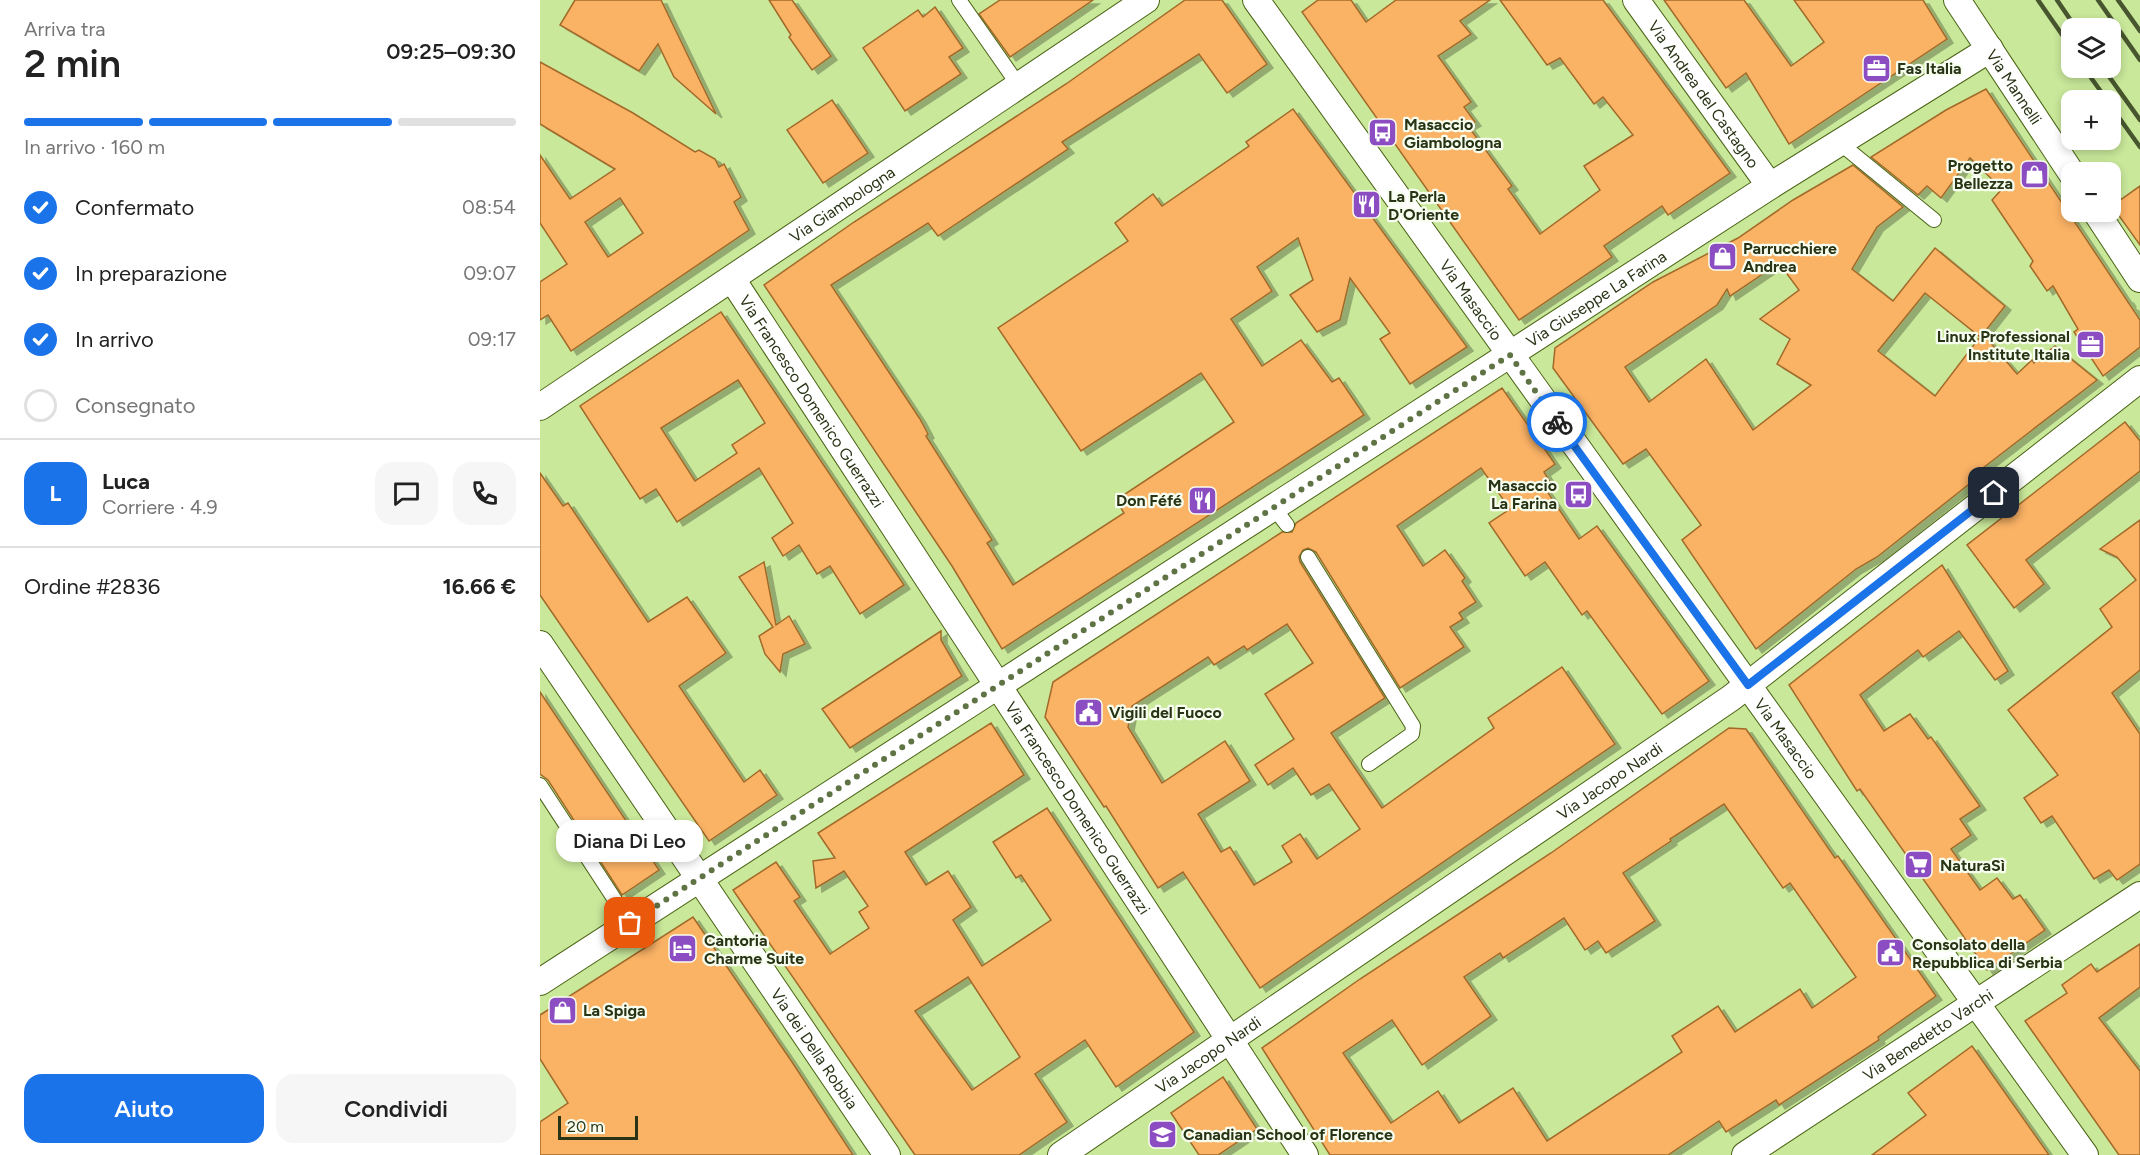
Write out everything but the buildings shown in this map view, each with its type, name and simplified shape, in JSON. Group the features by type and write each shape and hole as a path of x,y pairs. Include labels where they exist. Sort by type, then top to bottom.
{"street":[{"name":"Via Giambologna","path":"540,407 1146,0"},
{"name":"Via Masaccio","path":"1256,0 2085,1155"},
{"name":"Via Andrea del Castagno","path":"1636,0 1770,186"},
{"name":"Via Mannelli","path":"1957,0 2064,162"},
{"name":"Via Giuseppe La Farina","path":"540,982 999,686 1281,517 1510,355 1770,186 1841,144 1990,49"},
{"path":"2103,222 2140,279"},
{"name":"Via Francesco Domenico Guerrazzi","path":"732,279 1305,1155"},
{"name":"Via Jacopo Nardi","path":"1061,1155 1748,685 2140,379"},
{"name":"Via dei Della Robbia","path":"540,644 887,1155"},
{"name":"Via Benedetto Varchi","path":"1745,1155 1977,1005 2140,895"}],"lane":[{"path":"959,0 1019,86"},
{"path":"1841,144 1934,220"},
{"path":"1308,557 1413,726 1412,734 1369,764"},
{"path":"540,785 630,923"}],"railway":[{"path":"2038,0 2061,33"},
{"path":"2057,0 2069,18"},
{"path":"2098,0 2140,60"},
{"path":"2118,0 2140,31"},
{"path":"2091,78 2100,90"},
{"path":"2110,78 2140,120"},
{"path":"2121,120 2140,147"}],"way so far":[{"path":"630,923 1510,355 1557,422"}],"place":[{"name":"Fas Italia","path":"1876,68"},
{"name":"Masaccio Giambologna","path":"1383,133"},
{"name":"Progetto Bellezza","path":"2034,174"},
{"name":"La Perla D'Oriente","path":"1367,205"},
{"name":"Parrucchiere Andrea","path":"1722,257"},
{"name":"Linux Professional Institute Italia","path":"2091,345"},
{"name":"Masaccio La Farina","path":"1578,494"},
{"name":"Don Féfé","path":"1203,500"},
{"name":"Vigili del Fuoco","path":"1088,712"},
{"name":"NaturaSì","path":"1919,865"},
{"name":"Diana Di Leo","path":"630,923"},
{"name":"Cantoria Charme Suite","path":"683,949"},
{"name":"Consolato della Repubblica di Serbia","path":"1891,953"},
{"name":"La Spiga","path":"562,1010"},
{"name":"Canadian School of Florence","path":"1162,1134"}],"route":[{"path":"1557,422 1748,685 1994,493"}]}
